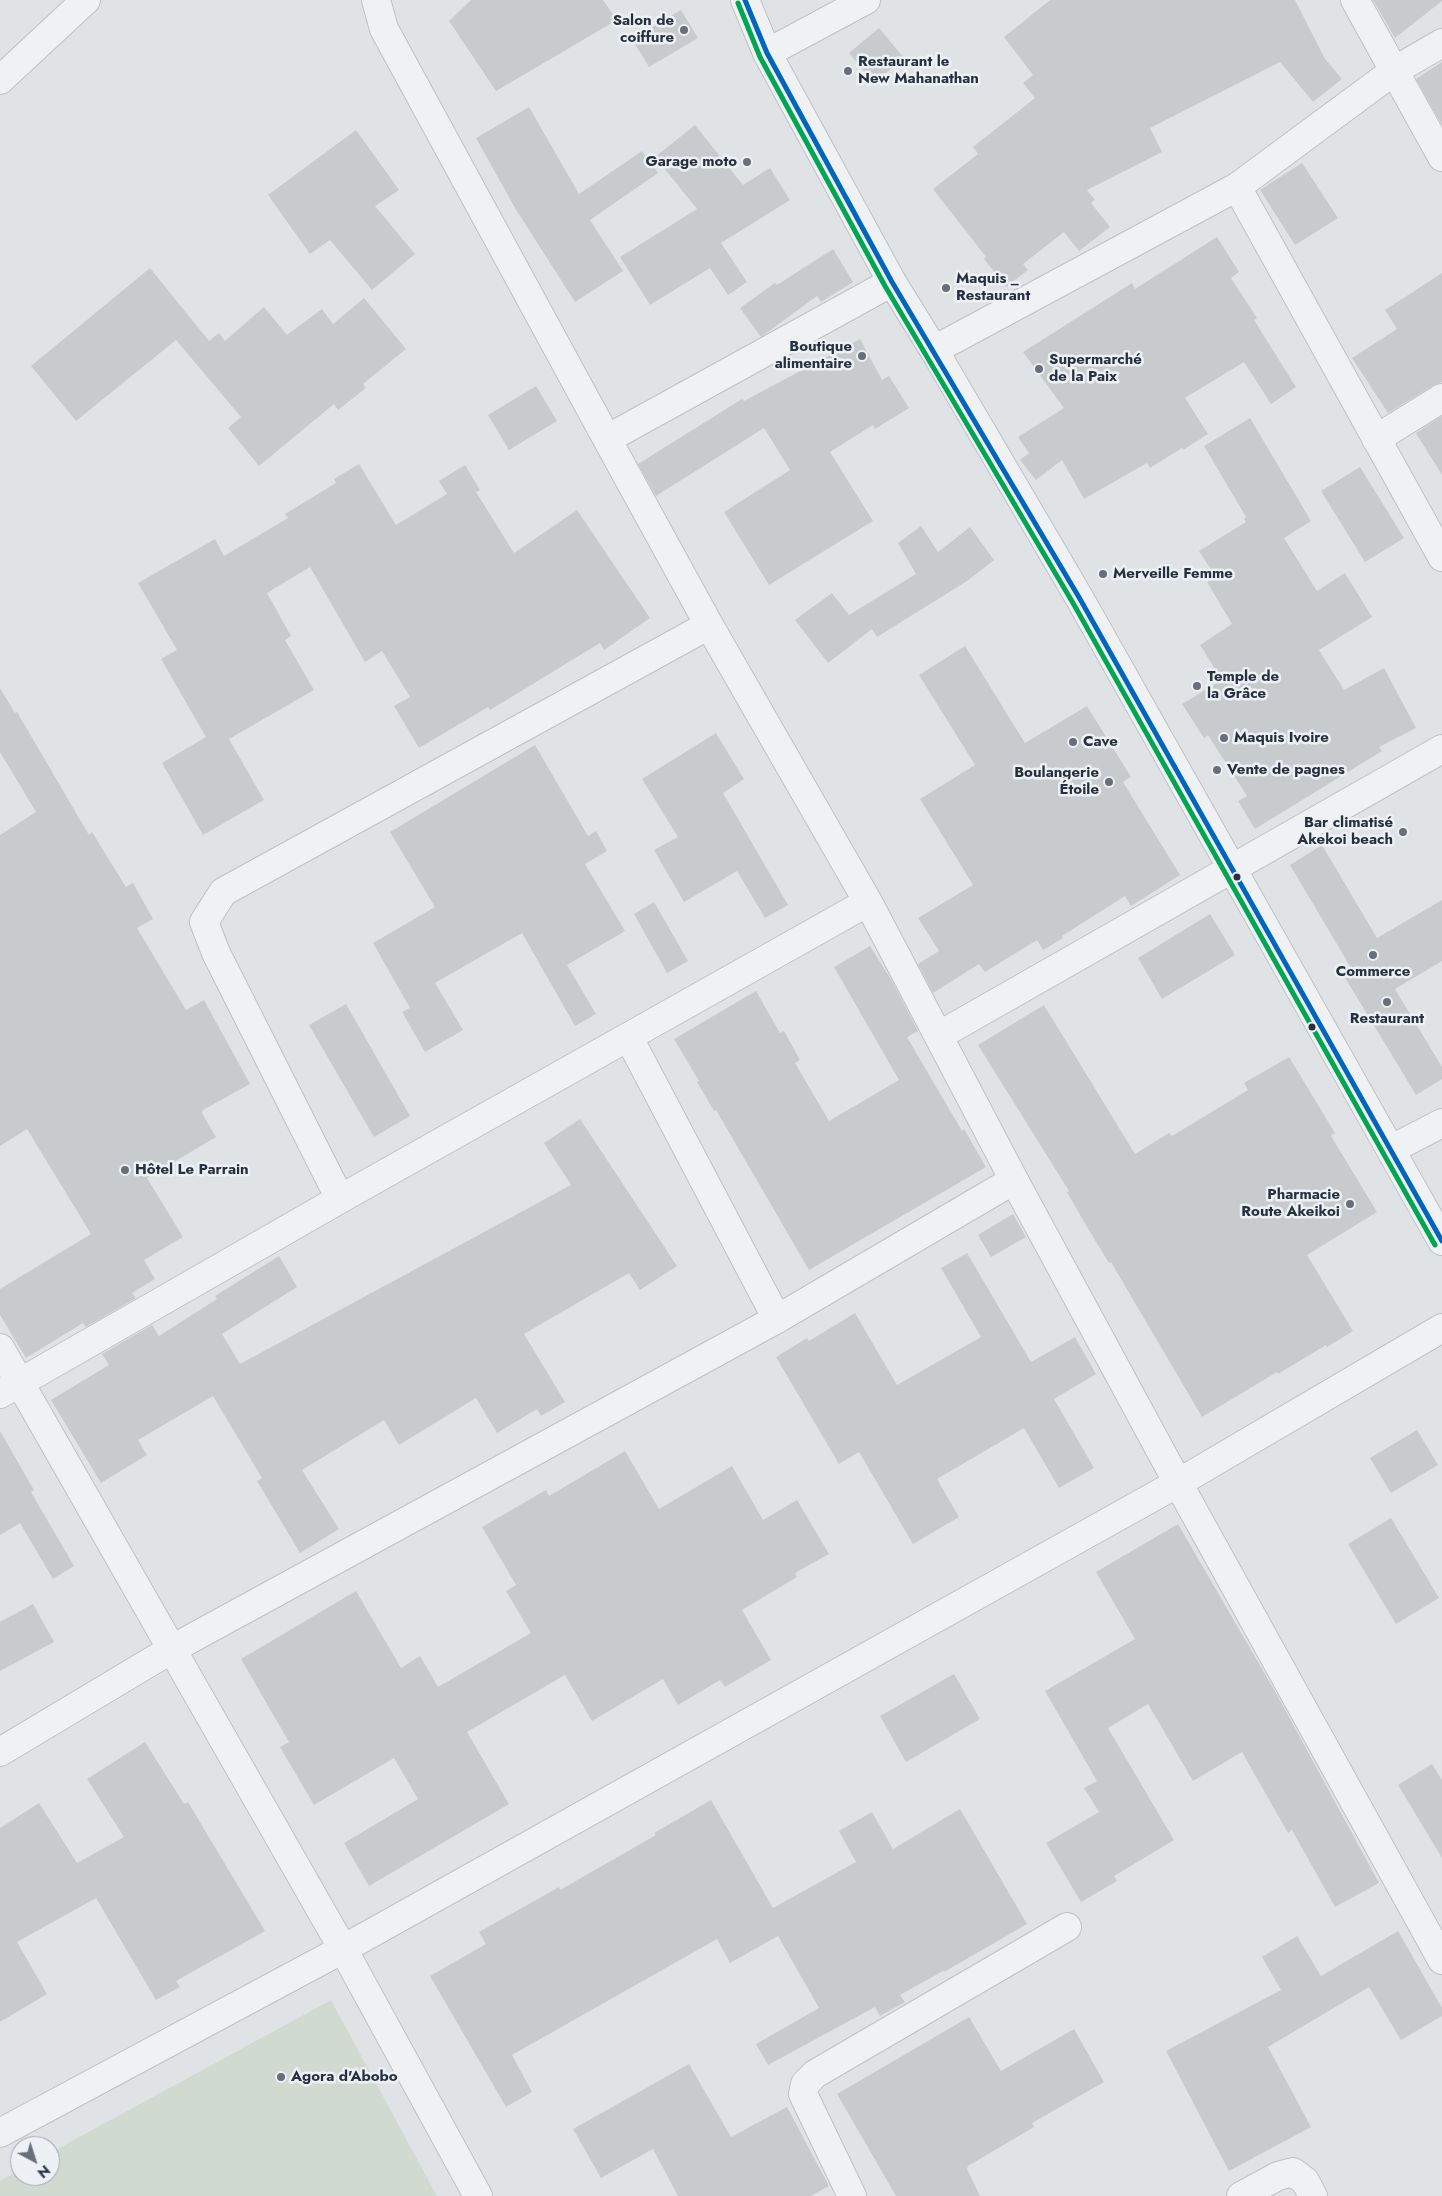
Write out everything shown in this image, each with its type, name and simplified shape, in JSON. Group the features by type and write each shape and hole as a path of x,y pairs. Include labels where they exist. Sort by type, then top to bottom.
{"street":[{"path":"0,80 86,0"},
{"path":"376,0 384,29 710,625 868,902 940,1034 1014,1180 1178,1483 1442,1960"},
{"path":"745,0 767,53 892,282 1080,599 1392,1149 1442,1241"},
{"path":"767,53 866,0"},
{"path":"1355,0 1442,157"},
{"path":"934,350 1237,187 1394,71 1442,43"},
{"path":"1237,187 1442,557"},
{"path":"607,439 892,282"},
{"path":"1376,439 1442,398"},
{"path":"340,1199 216,953 204,922 223,892 710,625"},
{"path":"940,1034 1442,748"},
{"path":"10,1388 340,1199 868,902"},
{"path":"629,1038 777,1319"},
{"path":"1392,1149 1442,1123"},
{"path":"0,1752 172,1649 777,1319 1014,1180"},
{"path":"0,2133 343,1949 1178,1483 1442,1328"},
{"path":"0,1348 10,1388 172,1649 343,1949 478,2196"},
{"path":"852,2196 803,2094 805,2084 815,2074 1067,1927"},
{"path":"1241,2196 1278,2176 1293,2172 1305,2181 1313,2196"}],"shaded area":[{"name":"Agora d'Abobo","path":"331,2000 437,2196 0,2196 0,2181 10,2176 10,2186 60,2186 60,2148"}],"building":[{"path":"471,0 603,0 617,20 496,91 449,21"},
{"path":"1050,0 1295,0 1325,59 1342,79 1313,102 1280,62 1150,128 1162,152 1087,190 1095,200 1091,203 1110,227 1079,251 1064,232 1023,264 1028,270 1006,287 984,259 986,257 933,189 978,154 973,147 1035,98 1023,83 1033,75 1004,37"},
{"path":"1373,0 1442,0 1442,1 1395,38"},
{"path":"681,10 698,38 649,67 632,39"},
{"path":"879,28 904,58 874,83 849,53"},
{"path":"1442,62 1442,125 1416,79"},
{"path":"529,107 579,194 642,151 658,173 590,220 623,271 575,302 515,208 476,138"},
{"path":"695,125 743,185 770,168 790,200 721,243 747,282 728,295 710,268 650,305 620,257 697,209 655,157"},
{"path":"356,130 399,190 375,206 415,254 372,290 330,240 310,254 268,195"},
{"path":"1302,163 1338,218 1295,245 1260,190"},
{"path":"1217,237 1239,272 1231,278 1257,318 1254,320 1296,387 1271,404 1244,362 1185,398 1208,434 1183,450 1182,448 1150,468 1147,463 1084,499 1062,460 1036,480 1020,460 1029,453 1018,437 1064,408 1023,352 1132,283 1135,289"},
{"path":"833,249 853,282 821,302 817,296 761,337 740,308 775,283 777,285"},
{"path":"150,268 209,341 219,333 225,341 264,307 287,335 322,309 333,324 364,298 406,349 363,384 366,388 338,410 334,404 259,466 228,428 241,417 176,340 76,421 31,366"},
{"path":"1442,273 1442,382 1388,413 1352,358 1397,329 1385,310"},
{"path":"860,339 882,380 889,376 909,408 875,429 873,425 830,452 873,521 769,585 724,512 790,470 764,428 656,496 638,464 742,399 744,401"},
{"path":"536,386 557,421 509,450 488,415"},
{"path":"1442,416 1442,475 1416,433"},
{"path":"1250,418 1311,521 1284,538 1317,591 1345,573 1372,617 1319,650 1344,690 1384,668 1416,728 1379,747 1382,751 1255,829 1238,801 1247,796 1208,735 1204,738 1182,704 1222,680 1200,645 1232,624 1207,582 1216,577 1199,551 1246,522 1244,519 1246,517 1204,446"},
{"path":"359,464 396,525 447,494 439,481 465,465 480,490 476,492 514,553 577,510 650,618 604,650 600,643 490,710 488,707 419,748 394,706 410,697 382,651 365,662 310,567 267,593 291,636 285,640 314,690 229,739 264,800 203,835 162,763 206,737 161,659 177,650 138,583 215,539 224,556 288,518 285,514 336,483 334,479"},
{"path":"1360,467 1404,538 1365,562 1321,491"},
{"path":"921,526 938,552 970,527 994,560 967,581 877,637 872,629 828,663 795,620 832,593 849,615 916,574 898,543"},
{"path":"965,646 1025,743 1087,706 1131,777 1123,782 1180,875 1131,906 1125,896 1043,950 1037,940 985,972 979,964 933,993 918,964 939,951 918,918 973,885 920,799 975,765 919,675"},
{"path":"0,688 15,713 17,712 89,835 92,832 126,887 133,883 153,919 137,928 186,1010 204,1000 250,1084 203,1110 202,1113 216,1137 147,1178 183,1237 144,1260 155,1279 132,1293 136,1298 86,1327 83,1323 26,1358 0,1315 0,1289 91,1234 27,1129 0,1146 0,835 36,812 0,752"},
{"path":"716,733 744,779 723,793 788,905 765,918 737,871 684,902 654,850 678,837 642,779"},
{"path":"535,745 588,836 596,831 607,851 585,864 625,931 567,965 596,1014 575,1026 522,933 435,983 463,1030 425,1052 402,1012 410,1008 373,943 435,907 390,832"},
{"path":"1322,845 1377,938 1442,900 1442,961 1395,989 1442,1067 1442,1079 1416,1095 1341,971 1350,966 1290,865"},
{"path":"654,902 688,961 667,973 634,914"},
{"path":"1210,914 1235,955 1162,999 1138,958"},
{"path":"870,946 892,981 918,1031 907,1037 962,1131 964,1129 986,1167 809,1270 716,1110 714,1111 697,1082 699,1081 674,1039 756,991 780,1033 784,1031 800,1060 795,1063 829,1121 899,1080 834,967"},
{"path":"346,1004 410,1116 374,1137 309,1025"},
{"path":"1044,1005 1135,1154 1169,1133 1172,1136 1248,1090 1244,1083 1289,1057 1335,1133 1331,1136 1377,1212 1307,1255 1353,1331 1278,1374 1277,1372 1202,1417 1111,1262 1109,1263 1087,1227 1067,1192 1069,1191 978,1045"},
{"path":"580,1119 677,1266 640,1290 629,1273 524,1334 565,1402 541,1416 537,1409 497,1433 476,1398 399,1445 384,1420 302,1470 339,1529 300,1553 257,1481 262,1478 213,1396 138,1440 147,1455 101,1483 51,1400 109,1365 102,1354 152,1325 159,1336 217,1299 215,1296 279,1256 297,1287 222,1334 240,1364 571,1185 544,1143"},
{"path":"1013,1214 1026,1237 991,1257 978,1235"},
{"path":"967,1253 1031,1362 1075,1337 1096,1374 1054,1399 1094,1468 1059,1488 1024,1428 937,1479 959,1517 913,1544 859,1452 839,1464 776,1357 807,1338 809,1341 855,1313 897,1385 981,1337 941,1268"},
{"path":"1417,1430 1438,1465 1391,1493 1370,1458"},
{"path":"0,1431 34,1490 31,1492 74,1566 53,1579 20,1523 0,1535"},
{"path":"625,1451 659,1509 732,1466 763,1520 797,1500 829,1554 795,1573 797,1577 742,1610 771,1660 725,1687 720,1680 678,1705 663,1679 592,1721 565,1675 467,1732 509,1804 369,1886 344,1843 418,1799 394,1758 314,1805 280,1747 289,1742 241,1659 356,1591 401,1668 420,1656 438,1687 531,1633 506,1591 516,1585 482,1527 546,1490 549,1496"},
{"path":"1391,1518 1439,1598 1396,1624 1348,1544"},
{"path":"1178,1524 1276,1693 1379,1883 1335,1907 1292,1830 1288,1833 1242,1752 1193,1781 1148,1704 1108,1728 1174,1840 1114,1876 1117,1881 1081,1902 1046,1843 1099,1812 1084,1788 1097,1781 1045,1691 1135,1639 1096,1572"},
{"path":"33,1604 54,1642 0,1671 0,1622"},
{"path":"954,1674 980,1719 906,1762 880,1716"},
{"path":"145,1742 184,1804 188,1802 265,1931 176,1981 180,1987 156,2000 96,1898 17,1942 47,1994 0,2022 0,1828 39,1803 77,1863 124,1837 87,1779"},
{"path":"1432,1764 1442,1780 1442,1858 1398,1785"},
{"path":"711,1800 773,1908 856,1862 839,1831 872,1812 893,1849 960,1809 1027,1924 900,1995 905,2002 880,2016 875,2007 768,2065 756,2044 819,2008 778,1936 730,1963 717,1939 512,2055 532,2092 506,2107 430,1976 486,1944 479,1932 559,1887 560,1890 656,1835 654,1833"},
{"path":"1398,1931 1442,2008 1442,2016 1401,2040 1369,1987 1268,2047 1311,2127 1229,2171 1166,2051 1281,1990 1262,1957 1297,1936 1321,1976"},
{"path":"969,2017 1001,2071 1074,2029 1104,2082 1032,2123 1034,2127 968,2166 967,2169 980,2196 896,2196 837,2094"},
{"path":"689,2064 731,2137 787,2107 829,2186 811,2196 678,2196 653,2149 601,2178 573,2129"}],"transit line":[{"path":"745,0 767,53 892,282 1080,599 1442,1241"},
{"path":"738,3 760,57 885,286 1073,603 1435,1245"}],"place":[{"name":"Salon de coiffure","path":"684,30"},
{"name":"Restaurant le New Mahanathan","path":"848,71"},
{"name":"Garage moto","path":"747,162"},
{"name":"Maquis _ Restaurant","path":"946,288"},
{"name":"Boutique alimentaire","path":"862,356"},
{"name":"Supermarché de la Paix","path":"1039,369"},
{"name":"Merveille Femme","path":"1103,574"},
{"name":"Temple de la Grâce","path":"1197,686"},
{"name":"Maquis Ivoire","path":"1224,738"},
{"name":"Cave","path":"1073,742"},
{"name":"Vente de pagnes","path":"1217,770"},
{"name":"Boulangerie Étoile","path":"1109,782"},
{"name":"Bar climatisé Akekoi beach","path":"1403,832"},
{"name":"Commerce","path":"1373,955"},
{"name":"Restaurant","path":"1387,1002"},
{"name":"Hôtel Le Parrain","path":"125,1170"},
{"name":"Pharmacie Route Akeikoi","path":"1350,1204"},
{"name":"Agora d'Abobo","path":"281,2077"}]}
